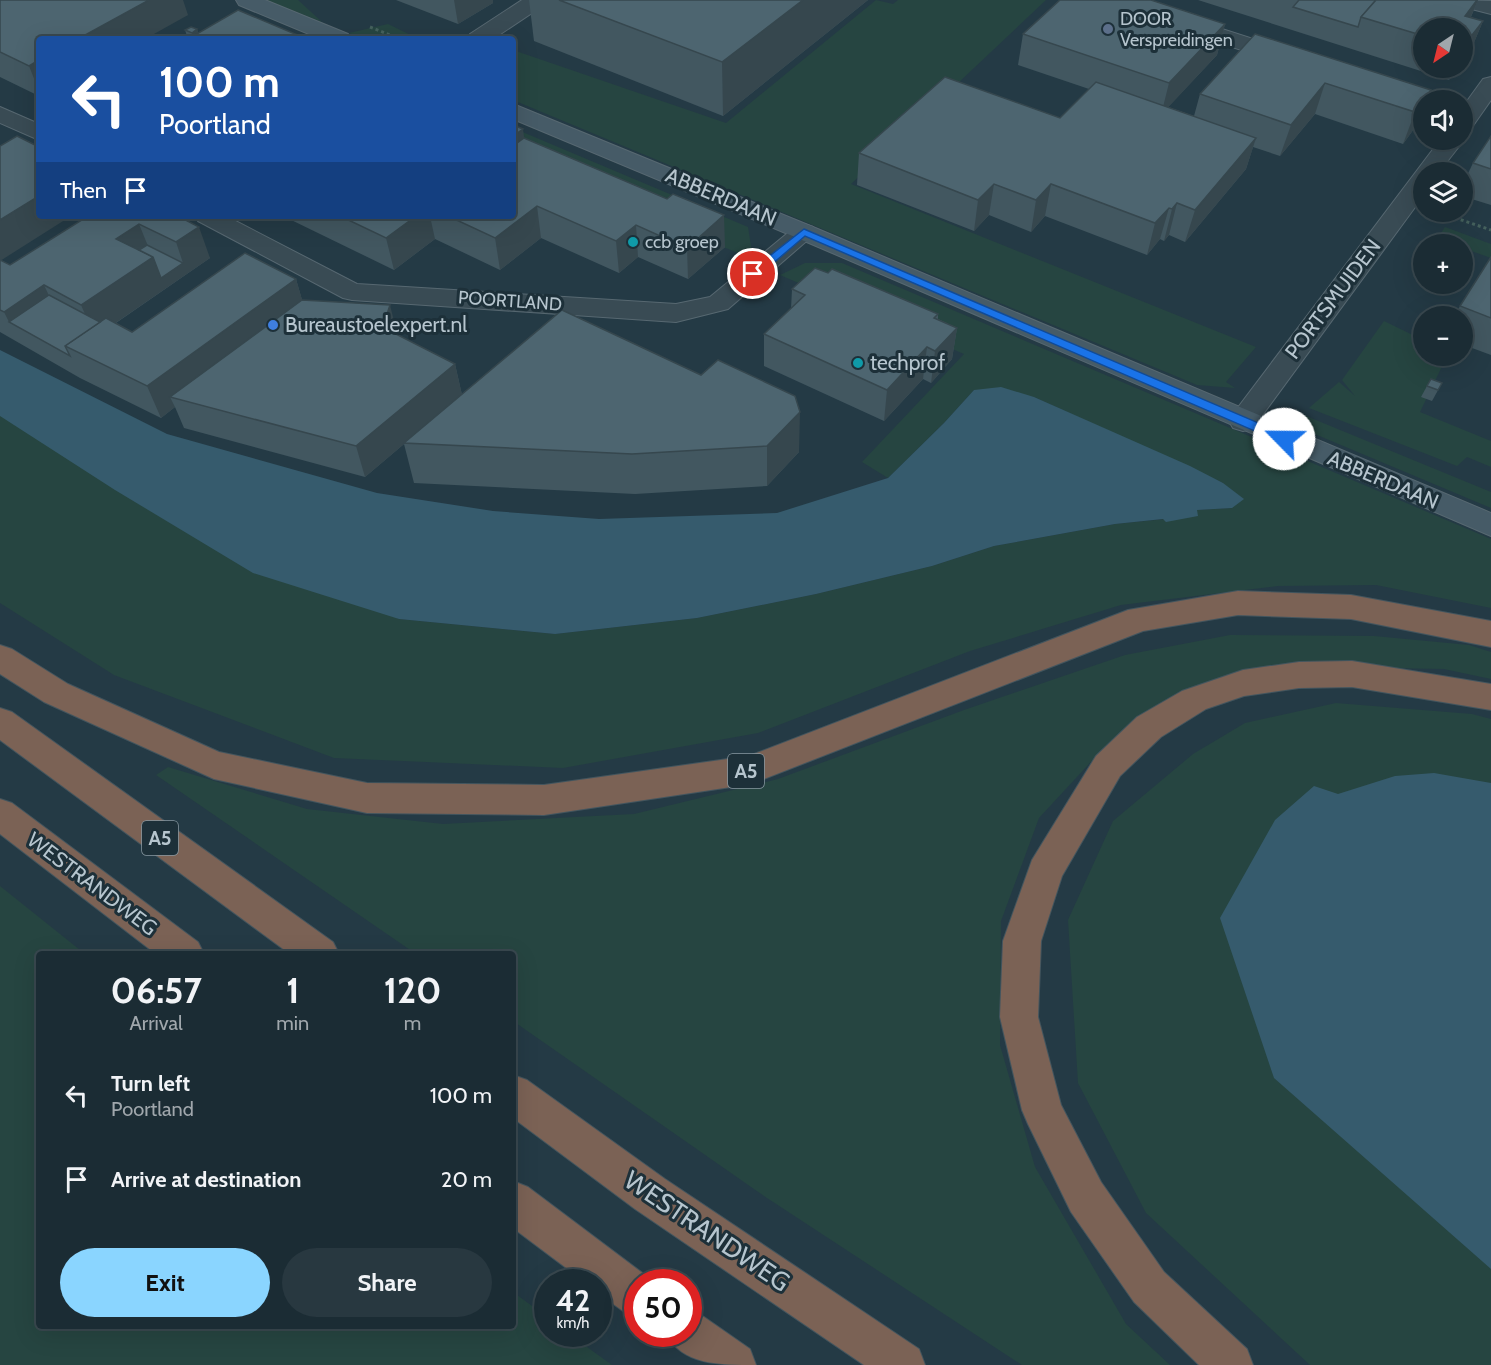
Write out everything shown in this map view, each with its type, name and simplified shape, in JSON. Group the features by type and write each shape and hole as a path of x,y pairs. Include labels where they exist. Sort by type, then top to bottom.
{"highway":[{"name":"A5","path":"0,658 56,693 214,765 368,798 544,800 751,770 1139,619 1239,603 1351,607 1491,634"},
{"path":"1232,1365 1149,1287 1086,1197 1042,1110 1019,1017 1022,941 1045,871 1108,766 1149,727 1194,700 1243,683 1299,675 1352,674 1491,697"},
{"name":"A5","path":"0,722 316,951"},
{"name":"WESTRANDWEG","path":"0,814 181,951"},
{"name":"WESTRANDWEG","path":"516,1096 650,1194 903,1365"},
{"path":"516,1204 624,1285"},
{"path":"702,1343 734,1365"}],"main road":[{"path":"247,0 333,36"},
{"name":"ABBERDAAN","path":"516,112 804,232 1491,525"}],"street":[{"path":"482,36 536,0"},
{"path":"1111,0 1312,66"},
{"path":"1464,0 1491,8"},
{"path":"1473,107 1491,84"},
{"path":"0,114 36,132"},
{"path":"1435,162 1444,150"},
{"name":"PORTSMUIDEN","path":"1243,421 1413,192"},
{"name":"POORTLAND","path":"215,219 352,292 676,313 719,303 804,232"}],"path":[{"path":"1467,222 1491,230"}],"green space":[{"path":"266,0 298,0 322,22"},
{"path":"876,0 893,4 898,0 1046,0 851,184 1256,347 1226,382 1235,388 1197,385 516,101 516,51 726,123"},
{"path":"388,24 413,36 357,36 349,33"},
{"path":"516,129 748,227 753,259 516,163"},
{"path":"1445,227 1464,234 1440,234"},
{"path":"1473,237 1491,244 1491,258 1473,252"},
{"path":"805,263 842,263 1491,539 1491,608 1376,585 1278,586 1121,605 970,651 758,733 563,768 334,758 114,675 0,603 0,414 399,619 555,634 697,618 816,594 932,566 994,546 1115,524 1197,516 1196,510 1232,508 1223,483 1034,397 974,390 888,478 862,462 964,354 780,275"},
{"path":"1384,321 1413,335 1413,366 1442,366 1420,412 1491,441 1491,467 1467,457 1457,466 1309,408 1339,382 1355,396 1342,380"},
{"path":"1294,411 1491,492 1491,508 1310,432"},
{"path":"1230,635 1374,636 1469,645 1491,652 1491,679 1444,669 1274,666 1175,699 1100,752 1039,818 1001,921 1000,1045 1035,1167 1126,1324 1170,1365 1022,1365 764,1196 516,1023 516,951 412,951 156,775 168,767 307,809 443,824 634,814 778,779 964,710 1125,655"},
{"path":"1336,703 1472,714 1491,719 1491,1365 1310,1365 1146,1213 1078,1083 1068,920 1113,821 1193,754 1245,723"},
{"path":"0,886 81,951 36,951 36,1329 516,1329 516,1294 534,1307 534,1347 587,1347 612,1365 0,1365"}],"water":[{"path":"0,350 167,434 377,493 493,511 599,519 777,513 888,478 974,390 1001,387 1034,397 1190,466 1223,483 1244,499 1232,508 1197,510 1198,516 1166,522 1163,519 1115,524 994,546 932,566 816,594 697,618 555,634 399,619 253,573 115,490 0,416"},
{"path":"1434,773 1491,783 1491,1269 1274,1078 1220,918 1275,820 1314,786 1338,794 1395,776"}],"building":[{"path":"0,0 149,0 83,36 36,36 36,62 29,66 0,52"},
{"path":"559,0 803,0 722,62"},
{"path":"1060,0 1151,0 1225,24 1169,83 1023,34"},
{"path":"1299,0 1376,0 1361,17 1358,27 1293,7"},
{"path":"1376,0 1477,0 1465,16 1472,18 1413,18 1413,33 1361,17"},
{"path":"238,10 300,36 193,36"},
{"path":"1473,18 1483,21 1473,34"},
{"path":"191,27 197,29 192,33 185,30"},
{"path":"1255,34 1431,90 1413,90 1413,111 1325,83 1291,125 1200,94"},
{"path":"945,77 1060,118 1096,82 1256,138 1195,210 1177,203 1155,223 1051,184 1036,200 994,184 978,200 859,153"},
{"path":"516,126 523,129 516,134"},
{"path":"17,136 36,146 36,198 0,220 0,146"},
{"path":"1491,136 1491,169 1473,163"},
{"path":"524,138 667,199 673,194 724,215 687,248 636,225 616,241 537,206 495,238 454,219 516,219 516,144"},
{"path":"83,219 184,219 199,227 176,242 139,224 116,239 153,257 81,305 44,285 4,312 0,310 0,260 10,265"},
{"path":"346,219 412,219 386,238"},
{"path":"147,245 183,263 161,278 153,257 139,250"},
{"path":"245,253 296,279 147,386 65,346 106,318 132,332"},
{"path":"1491,257 1491,318 1473,311 1473,306 1460,306 1468,294 1473,294 1473,285"},
{"path":"815,268 828,273 832,269 938,314 934,318 957,328 935,351 927,347 887,390 764,334 805,295 792,289"},
{"path":"49,295 100,322 65,346 70,356 9,322"},
{"path":"302,300 390,305 386,317 376,324 455,364 356,446 170,397"},
{"path":"562,310 701,375 718,360 795,396 800,412 767,446 632,454 404,443"},
{"path":"1431,379 1442,383 1438,390 1427,386"}],"place":[{"name":"DOOR Verspreidingen","path":"1108,29"},
{"name":"ccb groep","path":"633,242"},
{"name":"Bureaustoelexpert.nl","path":"273,325"},
{"name":"techprof","path":"858,363"}],"route":[{"path":"753,274 804,232 1284,439"}]}
